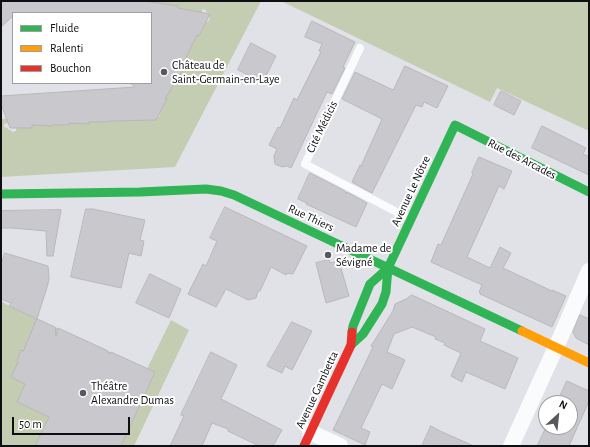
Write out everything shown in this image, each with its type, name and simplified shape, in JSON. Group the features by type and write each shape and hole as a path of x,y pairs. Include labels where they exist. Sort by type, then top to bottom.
{"main road":[{"name":"Avenue Le Nôtre","path":"388,268 455,125"},
{"name":"Rue des Arcades","path":"455,125 589,192"},
{"name":"Rue Thiers","path":"1,194 140,192 206,189 221,191 234,195 589,363"},
{"name":"Avenue Gambetta","path":"307,439 351,345 353,326 370,284 388,268"},
{"name":"Avenue Gambetta","path":"351,345 363,334 382,304 386,292 388,268"}],"street":[{"path":"511,446 556,348 589,271"},
{"path":"307,439 340,446"}],"lane":[{"name":"Cité Médicis","path":"360,48 305,164 411,219"}],"green space":[{"path":"136,1 261,1 175,167 1,177 2,119 8,118 8,123 4,124 4,127 8,128 12,132 16,131 18,128 32,128 32,125 69,125 69,122 89,124 89,121 107,120 107,122 109,122 109,120 128,121 151,118 151,120 155,120 158,118 160,114 158,113 166,99 164,99 197,35 199,36 205,20 208,22 210,18 208,17 208,12 206,13 206,10 202,9 202,13"},
{"path":"281,1 589,1 589,131 497,88 490,102"},
{"path":"1,301 147,369 171,320 189,330 134,446 1,446"}],"building":[{"name":"Château de Saint-Germain-en-Laye","path":"1,1 144,1 178,6 178,8 210,14 199,36 197,35 183,63 185,64 181,73 165,99 167,99 156,120 89,122 89,124 69,123 69,125 52,126 32,125 32,128 10,128 1,104 1,96 135,87 131,84 152,84 152,12 12,12 12,17 1,27"},
{"path":"312,21 355,42 343,67 345,68 332,94 327,92 291,168 287,166 282,167 275,164 274,156 277,149 269,145 278,127 280,128 294,98 297,100 321,52 319,51 322,44 305,37"},
{"path":"251,43 276,56 263,82 238,70"},
{"path":"405,66 448,86 437,108 424,102 422,107 416,105 372,193 352,182 360,165 361,166 382,119 342,99 355,72 393,90"},
{"path":"501,91 521,101 514,115 494,105"},
{"path":"542,126 586,148 583,154 589,157 589,175 532,148"},
{"path":"479,157 512,171 504,189 499,186 467,257 490,268 500,247 511,253 503,268 566,296 552,327 480,294 479,292 482,285 431,262 438,244 441,245 473,174 472,173"},
{"path":"310,173 345,191 346,194 347,192 367,203 356,227 298,199"},
{"path":"225,207 307,246 293,274 287,273 286,275 271,267 260,291 258,291 256,298 248,300 226,289 216,307 188,294 203,264 206,266 217,241 210,238"},
{"path":"86,209 93,209 145,220 140,240 144,241 141,256 129,253 121,288 71,277"},
{"path":"61,210 53,256 47,256 46,231 1,228 1,211"},
{"path":"5,253 48,266 48,284 37,319 9,306 11,303 1,299 1,266"},
{"path":"329,260 330,263 339,261 349,296 326,303 316,263"},
{"path":"150,274 181,289 169,318 136,303"},
{"path":"412,295 485,329 480,341 518,358 505,389 466,372 462,382 451,376 461,353 444,345 445,343 435,339 436,337 412,327 394,334 387,352 405,360 392,389 382,384 361,428 370,432 365,445 333,430 373,347 371,346 393,311 395,304"},
{"path":"580,315 589,319 589,345 576,338 573,332"},
{"name":"Théâtre Alexandre Dumas","path":"37,319 55,327 56,336 58,328 108,351 110,354 111,352 155,372 121,446 35,446 49,417 17,402 25,384 11,377 18,362 17,361 21,350 23,351"},
{"path":"292,322 312,331 292,370 285,366 282,373 267,366"},
{"path":"211,352 237,365 221,399 282,430 273,446 259,446 228,431 228,429 212,423 202,446 170,446 184,416 181,415"},
{"path":"567,381 589,391 589,401 578,426 578,395 561,395"},
{"path":"431,426 440,431 474,446 422,446"},
{"path":"542,435 574,435 569,446 537,446"}],"traffic: fast":[{"path":"351,345 363,334 382,304 386,292 388,268 455,125 589,192"},
{"path":"1,194 140,192 206,189 221,191 234,195 522,331"},
{"path":"352,332 370,284 388,268"}],"traffic: slow":[{"path":"522,331 589,363"}],"traffic: jam":[{"path":"304,446 351,345 352,332"}],"place":[{"name":"Château de Saint-Germain-en-Laye","path":"164,72"},
{"name":"Madame de Sévigné","path":"328,255"},
{"name":"Théâtre Alexandre Dumas","path":"83,393"}]}
